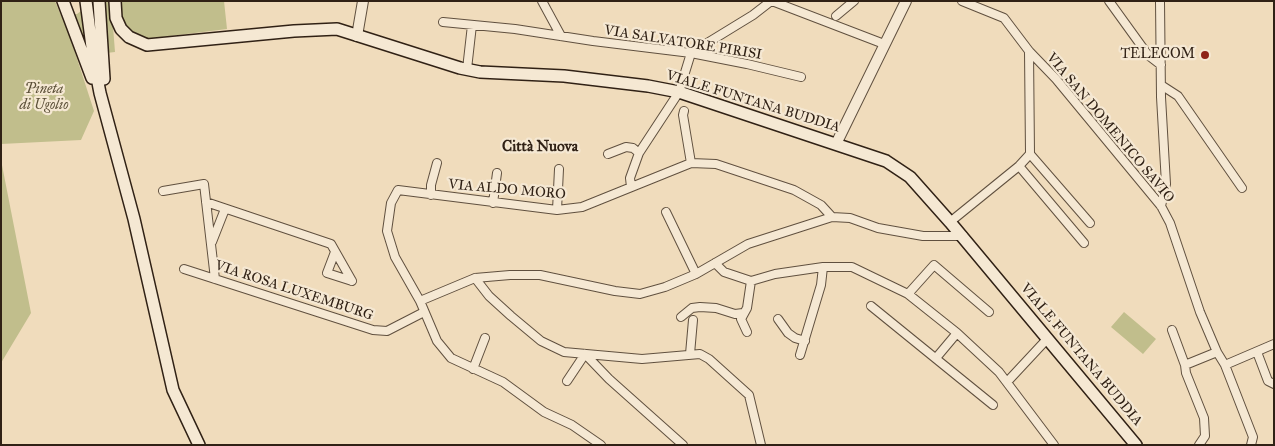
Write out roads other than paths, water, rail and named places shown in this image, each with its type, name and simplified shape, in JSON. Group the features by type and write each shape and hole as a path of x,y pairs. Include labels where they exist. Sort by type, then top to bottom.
{"main road":[{"path":"63,2 71,7 75,7 85,1 100,93 134,219 173,390 199,445"},
{"path":"98,1 104,79 100,93"},
{"name":"VIALE FUNTANA BUDDIA","path":"115,1 116,18 121,29 129,37 147,45 319,29 337,29 480,72 564,76 648,86 679,92 886,161 903,171 963,236 1136,445"},
{"path":"63,2 90,74 100,93"}],"street":[{"path":"357,36 363,1"},
{"path":"542,1 561,36"},
{"path":"631,186 630,178 639,153 679,92 692,54 754,16 771,1 884,44"},
{"path":"836,16 854,1"},
{"path":"836,144 906,1"},
{"name":"VIA SAN DOMENICO SAVIO","path":"962,1 1004,18 1029,51 1062,87 1161,206 1170,223 1200,312 1216,352 1225,365 1253,437 1251,445"},
{"path":"1109,1 1148,55 1162,65"},
{"path":"1160,1 1161,85 1166,184 1161,206"},
{"name":"VIA SALVATORE PIRISI","path":"442,22 515,29 692,54 801,76"},
{"path":"467,69 472,25"},
{"path":"1029,51 1030,154 1090,222"},
{"path":"1161,85 1178,96 1242,188"},
{"path":"684,110 683,115 691,163"},
{"path":"608,154 626,147 633,148 639,153"},
{"path":"950,222 1030,154"},
{"path":"431,194 431,185 437,163"},
{"name":"VIA ALDO MORO","path":"420,301 395,257 386,231 391,203 398,190 557,210 582,207 691,163 716,164 794,190 822,205 832,217"},
{"path":"1018,166 1084,242"},
{"path":"557,210 559,169"},
{"path":"493,203 497,173"},
{"path":"163,190 204,184 215,279"},
{"path":"206,202 330,244 335,252 352,281 327,273 335,252"},
{"path":"211,245 225,209"},
{"path":"666,212 696,274"},
{"path":"601,445 572,425 544,412 503,382 451,358 437,341 420,301 475,278 510,275 540,275 615,291 640,294 665,287 696,274 748,244 832,217 850,218 878,228 924,236 963,236"},
{"path":"715,263 724,272 750,281 774,274 823,267 852,267 908,294 957,334 999,372 1054,445"},
{"path":"908,294 934,265 988,312"},
{"path":"800,355 822,285 823,267"},
{"name":"VIA ROSA LUXEMBURG","path":"184,269 373,330 386,331 424,312"},
{"path":"475,278 500,306 541,341 564,352 642,359 700,354 749,395 761,445"},
{"path":"747,332 741,319 747,308 750,281"},
{"path":"871,306 993,405"},
{"path":"681,317 692,308 700,307 716,308 735,314 743,313"},
{"path":"778,319 788,333 795,338 805,341"},
{"path":"690,354 693,320"},
{"path":"1172,330 1185,365 1186,373 1199,403 1206,428 1205,436 1199,445"},
{"path":"936,358 957,334"},
{"path":"473,369 485,338"},
{"path":"1007,382 1048,338"},
{"path":"1225,365 1274,344"},
{"path":"1185,365 1216,352"},
{"path":"1257,352 1268,380 1274,384"},
{"path":"585,354 604,374 682,445"},
{"path":"567,381 585,354"},
{"path":"604,374 602,364 606,355"}],"place":[{"name":"TELECOM","path":"1205,55"}],"district":[{"name":"Città Nuova","path":"540,147"}],"park label":[{"name":"Pineta di Ugolio","path":"44,98"}]}
